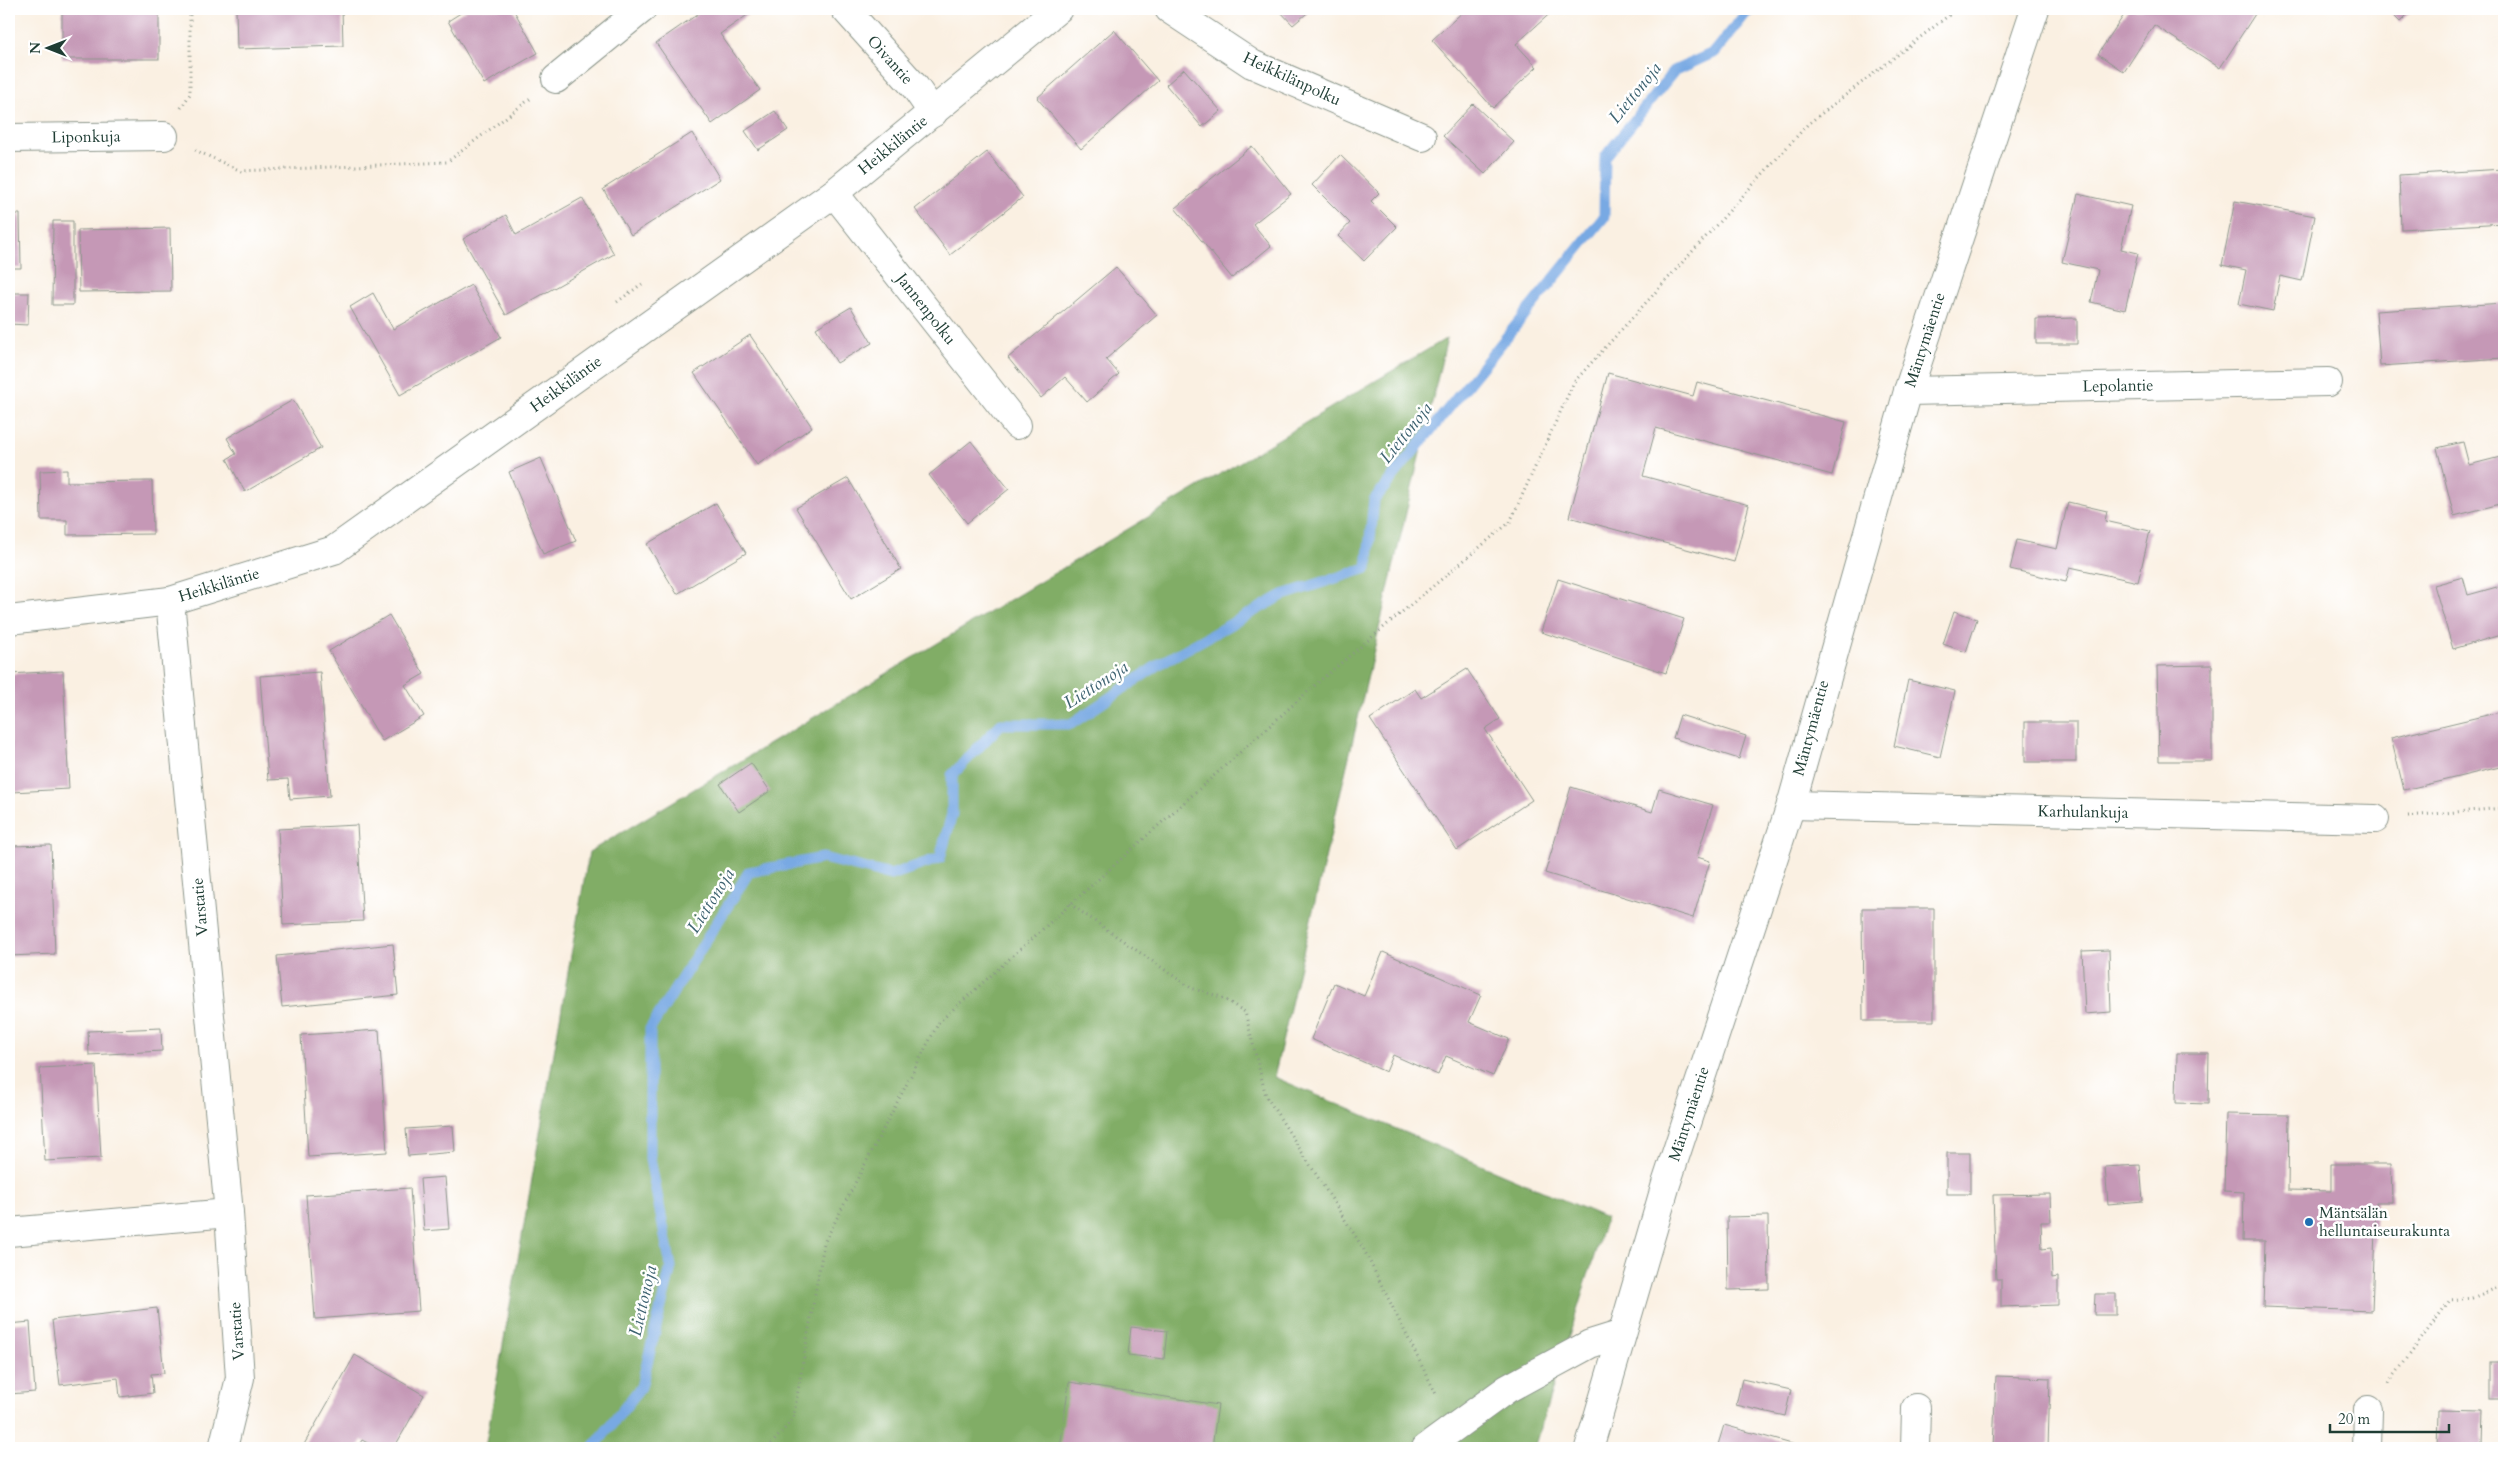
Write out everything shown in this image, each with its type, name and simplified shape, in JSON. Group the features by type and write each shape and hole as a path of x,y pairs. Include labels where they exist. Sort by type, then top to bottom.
{"street":[{"path":"556,79 642,9"},
{"name":"Oivantie","path":"845,9 915,88 932,113"},
{"name":"Heikkiläntie","path":"9,620 170,601 334,550 834,193 1058,9"},
{"name":"Heikkilänpolku","path":"1169,9 1252,64 1422,137"},
{"name":"Mäntymäentie","path":"1589,1448 1666,1184 1791,804 1908,391 2035,9"},
{"name":"Liponkuja","path":"9,138 164,136"},
{"name":"Jannenpolku","path":"834,193 1017,425"},
{"name":"Lepolantie","path":"1908,391 2328,382"},
{"name":"Varstatie","path":"170,601 229,1212 240,1378 223,1448"},
{"name":"Karhulankuja","path":"1791,804 2375,819"},
{"path":"9,1232 229,1212"},
{"path":"1426,1448 1507,1389 1590,1344 1622,1334"},
{"path":"1915,1448 1916,1408"},
{"path":"2367,1448 2368,1410"}],"path":[{"path":"190,9 190,94 164,136 241,171 447,162 556,79"},
{"path":"768,1448 793,1419 824,1243 938,1022 1322,678 1510,522 1574,382 1808,124 1957,9"},
{"path":"616,303 647,281"},
{"path":"2375,819 2504,808"},
{"path":"1070,904 1191,988 1221,997 1244,1012 1266,1096 1363,1248 1423,1371 1455,1426"},
{"path":"2368,1410 2450,1300 2472,1298 2504,1285"}],"green space":[{"path":"1447,338 1274,1077 1606,1218 1534,1448 485,1448 589,852"}],"building":[{"path":"62,9 159,9 159,59 62,59"},
{"path":"236,9 342,9 343,46 237,49"},
{"path":"467,9 513,9 538,53 484,84 448,21"},
{"path":"705,9 756,9 720,34 760,90 712,124 656,43"},
{"path":"1278,9 1312,9 1293,25"},
{"path":"1466,9 1555,9 1516,44 1537,67 1493,108 1432,40"},
{"path":"2128,9 2254,9 2257,11 2220,68 2154,25 2124,72 2098,54"},
{"path":"2387,9 2413,9 2400,22"},
{"path":"1114,30 1158,81 1081,149 1037,98"},
{"path":"1184,69 1221,111 1202,127 1166,85"},
{"path":"1473,104 1514,142 1485,174 1443,136"},
{"path":"775,111 788,130 758,150 745,131"},
{"path":"692,133 720,179 631,235 603,189"},
{"path":"1252,146 1291,194 1253,224 1271,246 1232,278 1175,208"},
{"path":"987,152 1023,197 950,255 915,209"},
{"path":"1340,155 1379,193 1371,201 1397,227 1364,261 1338,236 1350,223 1312,185"},
{"path":"2504,169 2504,223 2401,229 2399,175"},
{"path":"2078,194 2131,206 2121,249 2138,253 2125,310 2091,302 2098,270 2062,262"},
{"path":"582,198 614,254 506,315 463,239 506,215 516,235"},
{"path":"2235,201 2315,216 2302,281 2280,276 2273,311 2239,304 2246,270 2222,265"},
{"path":"9,214 20,214 21,268 9,268"},
{"path":"53,221 73,221 73,305 52,305"},
{"path":"170,228 171,291 79,292 78,230"},
{"path":"1116,267 1157,315 1106,359 1119,374 1087,402 1065,377 1041,398 1008,358"},
{"path":"471,285 501,337 400,395 350,307 373,293 393,329"},
{"path":"9,293 29,293 28,325 9,324"},
{"path":"2504,303 2504,358 2380,366 2376,311"},
{"path":"851,307 872,343 837,363 816,328"},
{"path":"2077,318 2077,344 2036,344 2036,319"},
{"path":"750,335 812,427 757,465 694,373"},
{"path":"1608,373 1693,396 1697,382 1846,422 1832,475 1656,428 1643,476 1749,505 1734,562 1569,517"},
{"path":"293,400 321,448 245,492 227,459 236,454 227,438"},
{"path":"971,441 1009,489 967,523 929,475"},
{"path":"2463,442 2469,465 2504,456 2504,503 2454,516 2437,448"},
{"path":"541,458 576,541 543,554 509,472"},
{"path":"67,470 67,482 152,481 153,534 67,535 67,520 41,520 40,471"},
{"path":"848,478 901,569 851,599 796,508"},
{"path":"2068,502 2107,511 2105,521 2150,531 2138,582 2070,567 2066,582 2010,569 2017,540 2057,549"},
{"path":"716,503 746,553 677,594 647,544"},
{"path":"2463,577 2468,595 2504,585 2504,634 2453,649 2434,585"},
{"path":"1558,579 1684,619 1666,673 1541,632"},
{"path":"1954,611 1977,619 1966,652 1943,644"},
{"path":"389,615 424,674 405,685 424,716 382,741 329,651"},
{"path":"2212,665 2212,761 2159,761 2157,666"},
{"path":"1467,669 1500,719 1485,729 1532,800 1457,850 1370,719 1415,689 1421,698"},
{"path":"63,671 69,789 12,792 9,674"},
{"path":"320,672 330,796 290,799 288,779 268,780 260,676"},
{"path":"1908,680 1955,691 1940,757 1894,746"},
{"path":"2504,711 2504,766 2404,790 2391,738"},
{"path":"1680,715 1746,736 1739,759 1673,738"},
{"path":"2025,722 2076,722 2076,762 2025,762"},
{"path":"751,763 770,791 739,812 720,784"},
{"path":"1571,787 1652,812 1659,789 1713,805 1697,857 1710,861 1693,918 1545,873"},
{"path":"357,825 363,921 283,925 278,829"},
{"path":"51,845 55,954 9,956 9,846"},
{"path":"1862,908 1934,908 1934,1021 1863,1021"},
{"path":"393,944 398,995 282,1007 277,956"},
{"path":"2109,950 2111,1012 2085,1014 2082,951"},
{"path":"1383,952 1481,995 1469,1022 1509,1039 1493,1076 1446,1056 1438,1075 1393,1055 1386,1072 1311,1039 1334,983 1364,996"},
{"path":"161,1028 162,1051 89,1055 88,1031"},
{"path":"379,1030 387,1152 308,1157 301,1035"},
{"path":"2177,1053 2209,1053 2208,1104 2176,1103"},
{"path":"96,1065 101,1158 45,1161 40,1068"},
{"name":"Mäntsälän helluntaiseurakunta","path":"2226,1114 2289,1115 2288,1190 2331,1191 2331,1164 2391,1164 2392,1202 2376,1202 2372,1311 2263,1307 2265,1241 2243,1241 2244,1192 2224,1191"},
{"path":"453,1126 455,1152 408,1156 406,1129"},
{"path":"1947,1153 1970,1153 1970,1194 1947,1194"},
{"path":"2140,1165 2143,1201 2108,1204 2105,1167"},
{"path":"445,1177 449,1229 424,1231 420,1179"},
{"path":"410,1188 419,1311 315,1319 306,1195"},
{"path":"2050,1194 2051,1222 2041,1222 2042,1249 2051,1248 2052,1278 2058,1277 2058,1305 2001,1307 2001,1279 1996,1279 1993,1195"},
{"path":"1768,1216 1769,1289 1728,1290 1727,1217"},
{"path":"2095,1294 2116,1294 2116,1315 2094,1315"},
{"path":"157,1308 164,1373 151,1374 153,1393 120,1397 118,1378 60,1385 52,1320"},
{"path":"30,1322 35,1392 9,1394 9,1324"},
{"path":"1131,1327 1167,1331 1164,1359 1128,1355"},
{"path":"355,1355 424,1395 394,1448 377,1448 362,1440 357,1448 302,1448"},
{"path":"2491,1362 2504,1362 2504,1399 2491,1399"},
{"path":"1996,1376 2050,1378 2048,1448 1993,1448"},
{"path":"1742,1379 1791,1390 1785,1416 1736,1405"},
{"path":"1069,1382 1218,1405 1212,1448 1060,1448"},
{"path":"2438,1410 2483,1411 2482,1448 2437,1448"},
{"path":"1724,1425 1799,1446 1799,1448 1717,1448"}],"waterway":[{"name":"Liettonoja","path":"593,1448 641,1387 671,1267 650,1159 650,1029 749,872 823,858 891,875 940,858 952,814 952,775 1001,724 1071,724 1161,663 1283,595 1367,568 1374,500 1604,217 1605,157 1674,71 1715,52 1746,13 1755,9"}],"place":[{"name":"Mäntsälän helluntaiseurakunta","path":"2309,1222"}]}
